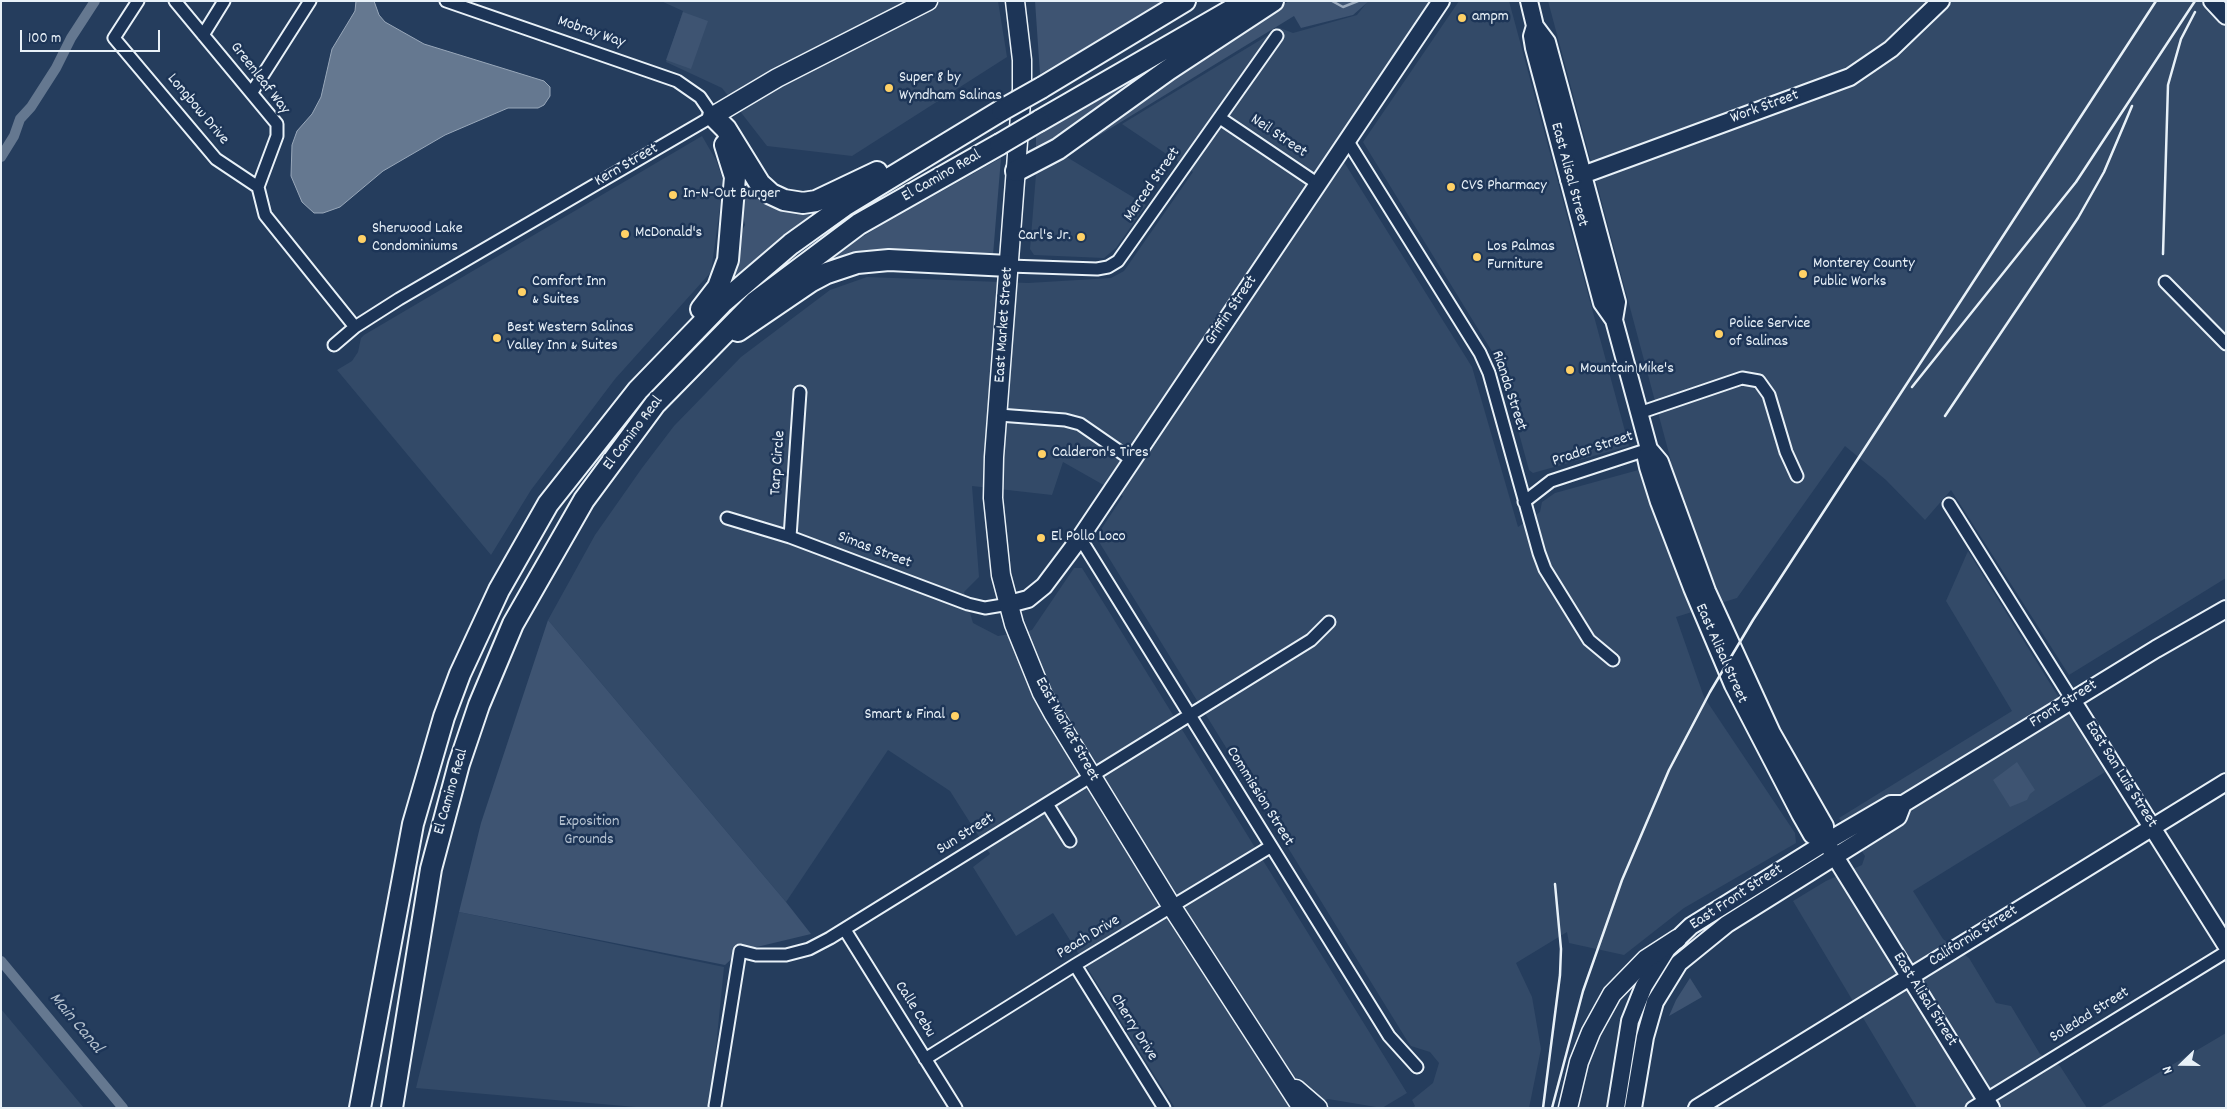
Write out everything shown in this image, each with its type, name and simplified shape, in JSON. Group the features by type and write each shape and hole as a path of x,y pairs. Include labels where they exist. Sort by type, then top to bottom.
{"highway":[{"name":"El Camino Real","path":"360,1108 413,824 444,717 460,674 499,590 548,504 624,406 658,368 722,302 792,244 844,206 1185,1"},
{"name":"El Camino Real","path":"392,1108 431,869 459,764 496,661 512,624 584,500 655,404 755,302 859,224 1247,1"},
{"path":"1016,171 1058,149 1168,70 1273,1"},
{"path":"713,116 726,129 755,178 766,190 784,200 803,203 822,198 968,131"},
{"path":"658,368 672,341 718,287 728,260 735,177 730,158 713,116"},
{"path":"708,351 810,282 841,268 889,260 1009,266"}],"main road":[{"name":"Kern Street","path":"713,116 777,78 928,1"},
{"path":"1006,1 1018,24"},
{"name":"East Market Street","path":"1015,1 1022,89 993,498 997,551 1009,604 1042,693 1172,907 1302,1108"},
{"name":"Griffin Street","path":"1009,604 1028,599 1044,586 1080,538 1441,1"},
{"name":"East Alisal Street","path":"1529,1 1535,26 1532,36 1534,48 1576,177 1602,303 1614,320 1649,449 1646,458 1692,588 1733,685 1800,814 1812,835 1826,842 1835,856 1910,976 1983,1105"},
{"name":"Work Street","path":"1576,177 1850,77 1891,49 1941,1"},
{"path":"2212,1 2226,16"},
{"name":"Front Street","path":"1826,842 1891,804 1903,804 2072,700 2226,609"},
{"name":"East San Luis Street","path":"2072,700 2226,945"},
{"name":"California Street","path":"1697,1108 2226,782"},
{"name":"Front Street","path":"1835,856 1898,817 1903,804"},
{"name":"East Front Street","path":"1616,1108 1630,1021 1644,986 1656,965 1677,939 1707,914 1826,842"},
{"name":"East Front Street","path":"1633,1108 1645,1036 1654,1002 1679,964 1726,924 1835,856"},
{"path":"1568,1108 1582,1054 1590,1032 1612,994 1646,959 1677,939"},
{"path":"1277,1070 1305,1098 1318,1108"}],"street":[{"name":"Longbow Drive","path":"138,1 114,38 216,159 258,186"},
{"name":"Greenleaf Way","path":"175,1 274,120 278,130 258,186"},
{"path":"203,35 224,1"},
{"path":"252,92 310,1"},
{"name":"Mobray Way","path":"446,1 677,81 700,97 713,116"},
{"name":"Merced Street","path":"1009,266 1097,269 1108,267 1118,261 1278,36"},
{"name":"Kern Street","path":"334,345 355,327 713,116"},
{"name":"Neil Street","path":"1220,118 1318,184"},
{"name":"Rianda Street","path":"1347,140 1480,353 1492,382 1524,502 1546,569 1590,640 1613,660"},
{"path":"258,186 265,215 355,327"},
{"path":"2164,282 2226,344"},
{"path":"1639,413 1742,378 1759,381 1769,395 1786,452 1797,476"},
{"name":"Tarp Circle","path":"790,537 800,392"},
{"path":"999,415 1065,420 1080,424 1132,460"},
{"name":"Prader Street","path":"1524,502 1551,481 1649,449"},
{"name":"East San Luis Street","path":"1949,504 2072,700"},
{"name":"Simas Street","path":"727,518 790,537 968,604 985,608 1009,604"},
{"name":"Commission Street","path":"1080,538 1388,1036 1417,1068"},
{"name":"Sun Street","path":"715,1106 740,951 756,955 786,955 816,946 845,930 1311,640 1329,622"},
{"path":"1047,804 1070,841"},
{"name":"Peach Drive","path":"926,1060 1075,965 1270,847"},
{"name":"Calle Cebu","path":"845,930 956,1108"},
{"name":"Soledad Street","path":"1983,1105 2226,952"},
{"name":"Cherry Drive","path":"1075,965 1164,1108"}],"shaded area":[{"path":"356,1 374,1 379,15 385,22 424,44 544,81 550,87 550,96 544,105 538,108 508,108 445,135 383,171 340,207 323,213 314,213 302,202 291,176 292,145 297,131 312,114 321,97 332,49 355,11"},
{"path":"661,1 998,1 1007,57 852,156 767,146 722,88 666,62 683,11"},
{"path":"1368,1 1429,1 1334,146 1472,367 1518,527 1540,512 1542,502 1555,493 1671,461 1548,1 2226,1 2226,578 2069,675 1951,490 1925,520 1886,480 1845,446 1737,598 1676,617 1704,697 1795,833 1796,843 1684,908 1624,955 1569,943 1567,932 1516,963 1532,997 1541,1049 1529,1108 1413,1108 1415,1106 1412,1100 1433,1083 1439,1063 1430,1052 1411,1046 1408,1042 1096,537 1123,496 1063,462 1052,495 972,486 979,577 964,592 973,623 998,636 1032,630 1074,568 1082,568 1407,1093 1382,1108 1328,1099 1300,1108 1175,1108 1053,913 1016,936 973,867 990,854 950,791 888,750 786,902 548,620 595,535 642,468 674,426 741,357 830,290 867,277 1028,283 1111,278 1124,271 1193,172 1122,124 1280,28 1293,33 1357,15"},
{"path":"1459,1 1509,1 1629,446 1533,473 1529,470 1505,382 1496,358 1363,142"},
{"path":"702,136 716,160 722,177 722,193 711,272 615,379 531,490 491,555 337,370 352,361 358,352 361,338 364,335"},
{"path":"1065,156 1146,205 1116,248 1104,258 1034,255 1030,249 1036,174"},
{"path":"1968,551 2105,772 1913,891 1943,939 1969,958 1996,1003 2011,1006 2040,1054 2060,1066 2087,1108 1917,1108 1793,901 1826,881 1862,865 1865,856 1839,818 2012,711 1946,601"},
{"path":"459,912 724,967 710,1108 647,1108 416,1088"},
{"path":"1,1009 84,1108 1,1108"},
{"path":"2226,1033 2226,1108 2099,1108"}],"green space":[{"path":"1035,1 1167,1 1040,74"},
{"path":"1289,1 1369,1 1353,15 1301,28 1294,16 1036,174 1037,168"},
{"path":"683,12 708,21 691,69 666,60"},
{"path":"1203,36 1054,145 1036,150 1036,136"},
{"path":"1001,158 993,255 989,258 805,272 880,226"},
{"path":"740,173 822,207 734,277 729,275 736,242 745,225 741,207"},
{"name":"Exposition Grounds","path":"548,620 811,934 740,951 725,965 459,912 481,823"},
{"path":"2017,762 2035,790 2027,800 2010,807 1993,780"},
{"path":"1690,978 1702,997 1669,1016 1676,1000"}],"waterway":[{"path":"1,157 14,136 20,119 31,107 56,68 71,38 95,1"},
{"path":"1332,1 1343,7 1358,1"},
{"name":"Main Canal","path":"1,961 123,1108"}],"railway":[{"path":"1552,1108 1583,991 1622,880 1669,770 1710,692 1753,620 2156,1"},
{"path":"1912,387 2076,182 2195,1"},
{"path":"2163,254 2168,85 2181,39 2195,12"},
{"path":"1945,416 2078,218 2104,172 2132,106"},
{"path":"1543,1108 1560,975 1561,949 1555,884"}],"place":[{"name":"ampm","path":"1462,18"},
{"name":"Super 8 by Wyndham Salinas","path":"889,88"},
{"name":"CVS Pharmacy","path":"1451,187"},
{"name":"In-N-Out Burger","path":"673,195"},
{"name":"McDonald's","path":"625,234"},
{"name":"Carl's Jr.","path":"1081,237"},
{"name":"Sherwood Lake Condominiums","path":"362,239"},
{"name":"Los Palmas Furniture","path":"1477,257"},
{"name":"Monterey County Public Works","path":"1803,274"},
{"name":"Comfort Inn & Suites","path":"522,292"},
{"name":"Police Service of Salinas","path":"1719,334"},
{"name":"Best Western Salinas Valley Inn & Suites","path":"497,338"},
{"name":"Mountain Mike's","path":"1570,370"},
{"name":"Calderon's Tires","path":"1042,454"},
{"name":"El Pollo Loco","path":"1041,538"},
{"name":"Smart & Final","path":"955,716"}]}
